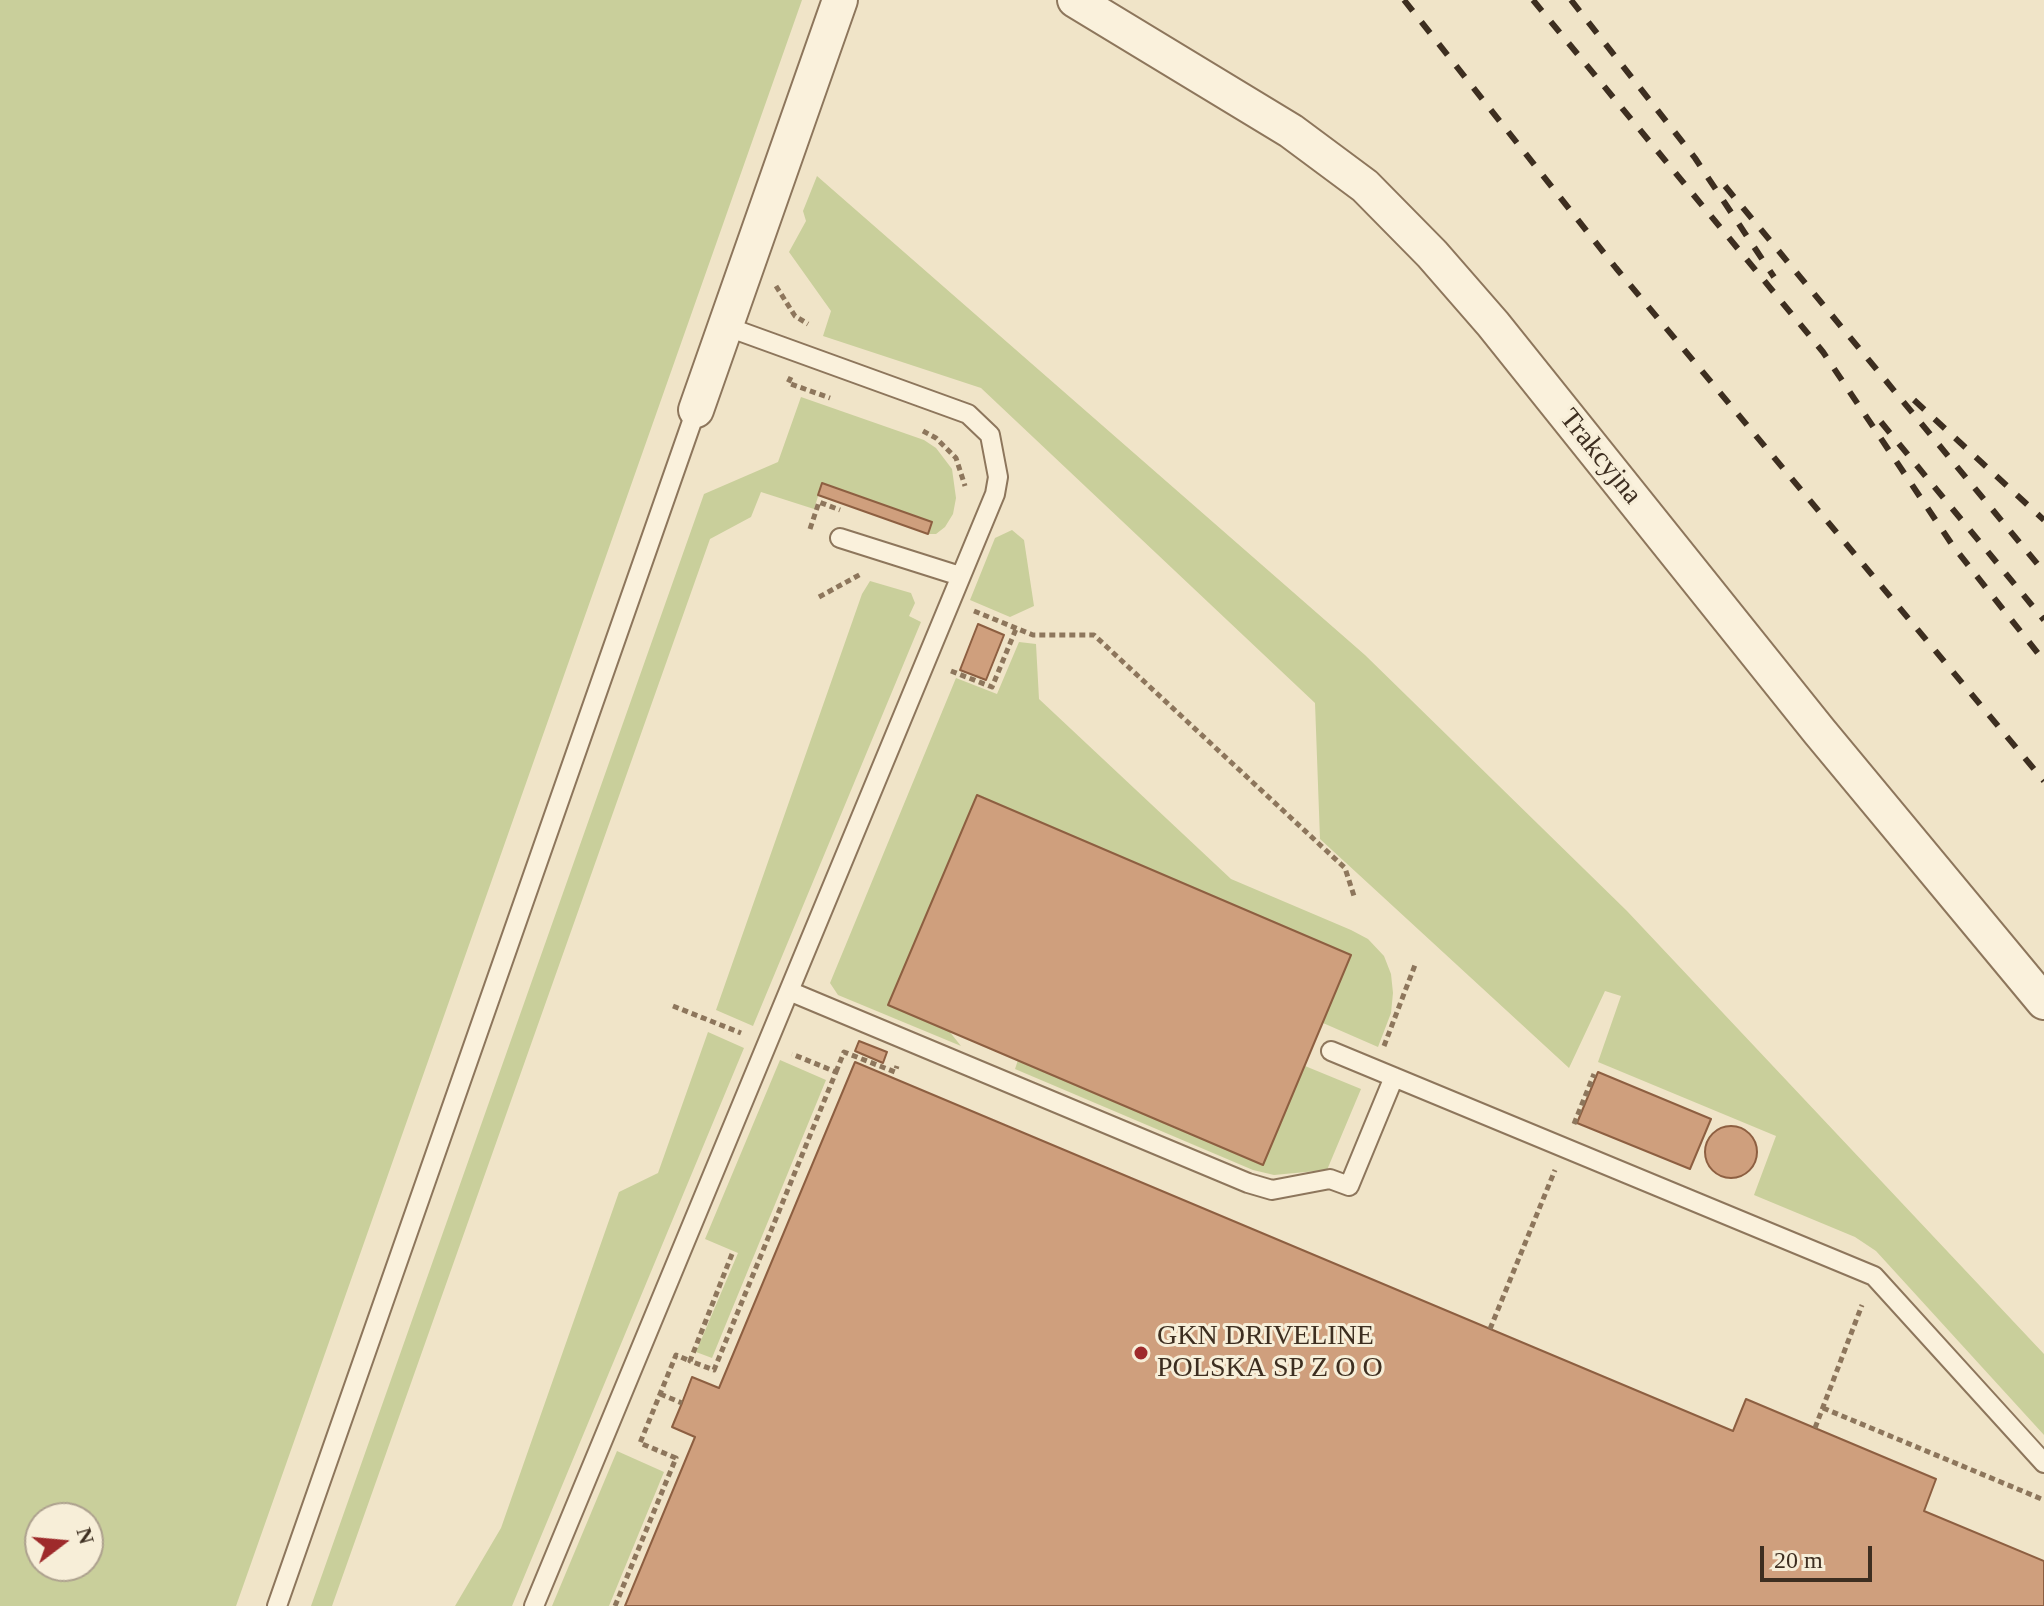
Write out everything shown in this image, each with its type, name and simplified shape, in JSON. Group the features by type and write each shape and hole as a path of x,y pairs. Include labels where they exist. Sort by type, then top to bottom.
{"street":[{"path":"696,410 840,0"},
{"name":"Trakcyjna","path":"1075,0 1291,131 1365,186 1432,254 1503,336 1819,731 2044,1002"}],"lane":[{"path":"534,1606 995,494 998,477 995,453 982,424 968,414 725,326"},
{"path":"277,1606 696,410"},
{"path":"840,538 960,576"},
{"path":"789,991 1248,1183 1272,1190 1330,1179 1349,1186 1394,1077"},
{"path":"1331,1051 1874,1276 2044,1463"}],"path":[{"path":"774,273 785,302 795,316 810,325 788,383 844,402"},
{"path":"913,427 936,438 956,458 965,485 965,500"},
{"path":"810,529 819,502 845,512"},
{"path":"819,597 865,572"},
{"path":"971,620 974,611 1033,635 1094,635 1345,868 1355,899"},
{"path":"949,671 992,687 1016,629"},
{"path":"943,685 954,660"},
{"path":"792,1054 812,1003"},
{"path":"615,1606 676,1458 640,1443 676,1355 714,1370 836,1072 673,1006"},
{"path":"1490,1329 1594,1074"},
{"path":"690,1361 732,1254"},
{"path":"660,1394 682,1403"},
{"path":"1823,1408 2044,1500"}],"green space":[{"path":"0,0 802,0 236,1606 0,1606"},
{"path":"817,176 1365,655 1627,911 2044,1354 2044,1435 1876,1251 1855,1237 1754,1195 1776,1136 1598,1062 1621,996 1605,991 1569,1068 1320,839 1315,703 981,388 823,336 831,311 789,252 806,221 803,211"},
{"path":"801,397 924,440 936,448 952,469 956,498 953,514 945,527 936,534 928,534 932,522 822,484 814,509 761,492 751,517 710,539 332,1606 311,1606 704,494 778,462"},
{"path":"1012,530 1024,540 1034,606 1010,617 970,600 995,538"},
{"path":"870,581 911,593 915,603 909,616 921,622 753,1026 716,1010 862,594"},
{"path":"1019,642 1036,644 1039,699 1231,879 1351,930 1368,939 1384,956 1391,974 1393,993 1391,1013 1378,1047 1323,1023 1351,955 977,796 888,1005 949,1031 961,1046 838,995 830,983 956,678 997,694"},
{"path":"708,1032 744,1048 512,1606 455,1606 501,1528 619,1192 658,1173"},
{"path":"780,1060 826,1080 712,1358 696,1352 738,1253 705,1239"},
{"path":"1018,1060 1262,1165 1305,1066 1361,1089 1327,1170 1274,1175 1253,1170 1015,1069"},
{"path":"617,1451 664,1472 609,1606 552,1606"}],"building":[{"path":"822,483 932,522 928,534 818,495"},
{"path":"978,624 1004,635 986,680 960,670"},
{"path":"977,795 1351,955 1263,1165 888,1005"},
{"path":"859,1041 887,1052 883,1063 855,1051"},
{"name":"GKN DRIVELINE POLSKA SP Z O O","path":"855,1062 1733,1431 1746,1399 1936,1479 1924,1511 2044,1561 2044,1606 625,1606 695,1437 672,1427 692,1377 719,1388"},
{"path":"1598,1072 1711,1119 1690,1169 1577,1123"},
{"path":"1731,1126 1749,1134 1757,1152 1749,1170 1731,1178 1713,1170 1705,1152 1713,1134"}],"railway":[{"path":"1404,0 1616,268 2044,781"},
{"path":"1533,0 1823,352 1953,546 2044,661"},
{"path":"1571,0 1695,158 1774,277"},
{"path":"1725,186 2044,572"},
{"path":"1914,400 2044,520"},
{"path":"1881,422 2044,620"}],"place":[{"name":"GKN DRIVELINE POLSKA SP Z O O","path":"1141,1353"}]}
